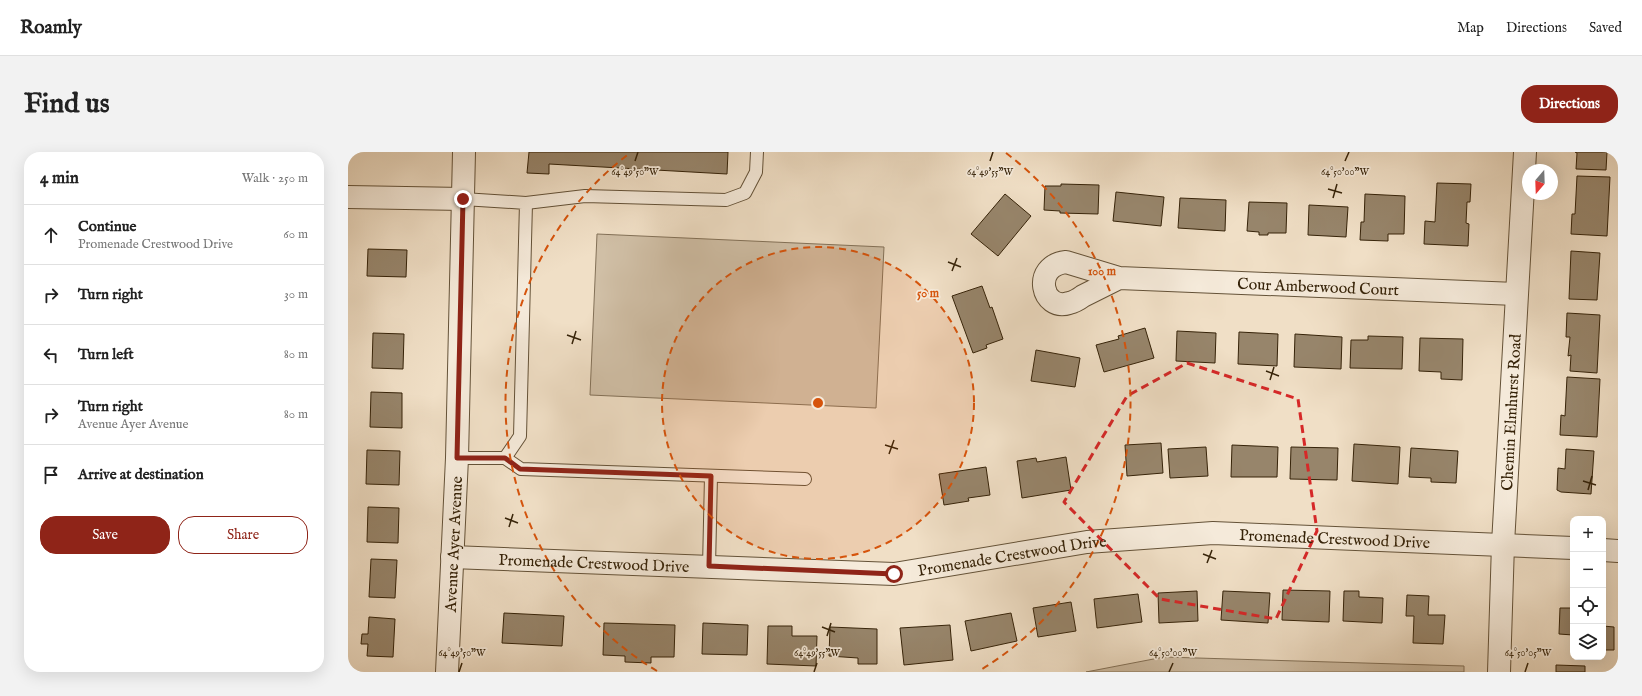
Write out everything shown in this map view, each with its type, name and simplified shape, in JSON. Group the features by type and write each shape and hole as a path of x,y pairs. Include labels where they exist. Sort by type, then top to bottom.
{"street":[{"name":"Avenue Ayer Avenue","path":"446,672 457,458 464,152"},
{"name":"Chemin Elmhurst Road","path":"1499,672 1503,544 1525,152"},
{"path":"348,197 463,199"},
{"name":"Cour Amberwood Court","path":"1120,278 1516,294"},
{"name":"Promenade Crestwood Drive","path":"452,557 894,574 1087,542 1213,533 1570,548"},
{"path":"1606,550 1618,551"}],"lane":[{"path":"463,199 526,202 585,196 726,200 745,193 756,172 757,152"},
{"path":"505,458 520,436 526,202"},
{"path":"457,458 505,458 520,469 805,479"},
{"path":"709,566 711,476"}],"highlighted area":[{"path":"1187,363 1298,399 1317,531 1276,619 1160,599 1064,502 1127,396"}],"shaded area":[{"path":"597,234 884,247 876,408 590,395"},
{"path":"1164,657 1464,666 1464,672 1086,672"}],"building":[{"path":"529,152 728,152 727,174 549,164 549,174 527,173"},
{"path":"1575,152 1607,152 1606,170 1576,169 1577,153"},
{"path":"1577,176 1610,177 1607,236 1571,234 1572,214 1575,214"},
{"path":"1437,183 1471,184 1470,202 1467,202 1466,223 1469,224 1468,246 1424,244 1425,221 1435,222"},
{"path":"1061,184 1099,185 1098,214 1060,213 1060,211 1044,210 1045,186 1061,186"},
{"path":"1116,192 1164,197 1161,226 1113,221"},
{"path":"1005,194 1031,216 998,256 971,234"},
{"path":"1365,194 1405,196 1404,234 1388,234 1388,241 1360,240 1361,222 1364,222"},
{"path":"1180,198 1226,200 1225,231 1178,228"},
{"path":"1249,202 1287,203 1286,233 1268,233 1268,235 1259,235 1259,232 1247,231"},
{"path":"1309,205 1348,207 1346,237 1308,235"},
{"path":"368,249 407,250 406,277 367,276"},
{"path":"1571,251 1600,253 1597,300 1569,299"},
{"path":"982,286 990,308 992,307 1003,339 986,345 987,348 973,353 952,296"},
{"path":"1567,313 1600,315 1597,373 1570,371 1571,355 1568,356 1570,337 1566,337"},
{"path":"1145,328 1154,358 1104,372 1096,345 1119,339 1118,336"},
{"path":"1177,331 1216,333 1215,363 1176,361"},
{"path":"1239,332 1278,334 1277,366 1238,364"},
{"path":"373,333 404,334 403,369 372,368"},
{"path":"1295,334 1342,337 1341,369 1294,367"},
{"path":"1368,336 1403,337 1402,369 1350,368 1351,340 1368,340"},
{"path":"1420,338 1463,339 1462,380 1441,379 1441,372 1419,371"},
{"path":"1036,350 1080,358 1075,387 1031,381"},
{"path":"1567,377 1600,379 1597,437 1560,435 1561,415 1565,416"},
{"path":"371,392 402,393 402,428 370,427"},
{"path":"1161,443 1163,473 1127,476 1125,445"},
{"path":"1354,444 1400,447 1398,484 1352,481"},
{"path":"1232,445 1278,447 1277,477 1231,477"},
{"path":"1206,447 1208,476 1170,478 1168,449"},
{"path":"1291,447 1338,448 1337,480 1290,479"},
{"path":"1411,448 1458,451 1456,483 1431,482 1431,478 1409,477"},
{"path":"1566,449 1594,451 1591,494 1561,492 1557,490 1558,468 1565,469"},
{"path":"367,450 400,451 399,485 366,484"},
{"path":"1066,457 1071,490 1022,498 1017,461 1036,458 1037,462"},
{"path":"986,467 990,495 968,498 969,501 944,505 939,474"},
{"path":"368,507 399,508 398,543 367,542"},
{"path":"371,559 397,560 395,598 369,597"},
{"path":"1283,590 1330,591 1329,622 1282,620"},
{"path":"1197,591 1198,621 1159,623 1158,593"},
{"path":"1223,591 1270,593 1268,623 1221,620"},
{"path":"1344,591 1359,591 1359,597 1383,598 1382,623 1343,621"},
{"path":"1138,594 1142,622 1097,628 1094,599"},
{"path":"1407,595 1429,596 1428,615 1445,615 1443,644 1413,643 1414,616 1406,616"},
{"path":"1071,602 1076,631 1038,637 1033,608"},
{"path":"1560,608 1570,608 1570,635 1559,634"},
{"path":"504,613 564,616 562,646 502,643"},
{"path":"1011,613 1017,641 971,651 965,621"},
{"path":"369,617 395,619 393,657 367,656 368,644 361,644 362,634 368,634"},
{"path":"604,623 675,625 674,657 651,657 651,663 625,662 625,656 603,655"},
{"path":"703,623 748,625 747,655 702,654"},
{"path":"950,625 953,660 904,665 900,628"},
{"path":"768,626 792,626 792,636 817,636 816,666 767,664"},
{"path":"1606,626 1614,627 1614,650 1606,650"},
{"path":"830,627 877,629 877,664 858,664 858,658 829,656"},
{"path":"1556,665 1585,666 1585,672 1556,672"}],"route":[{"path":"463,199 457,458 505,458 520,469 711,476 709,566 894,574"}]}
